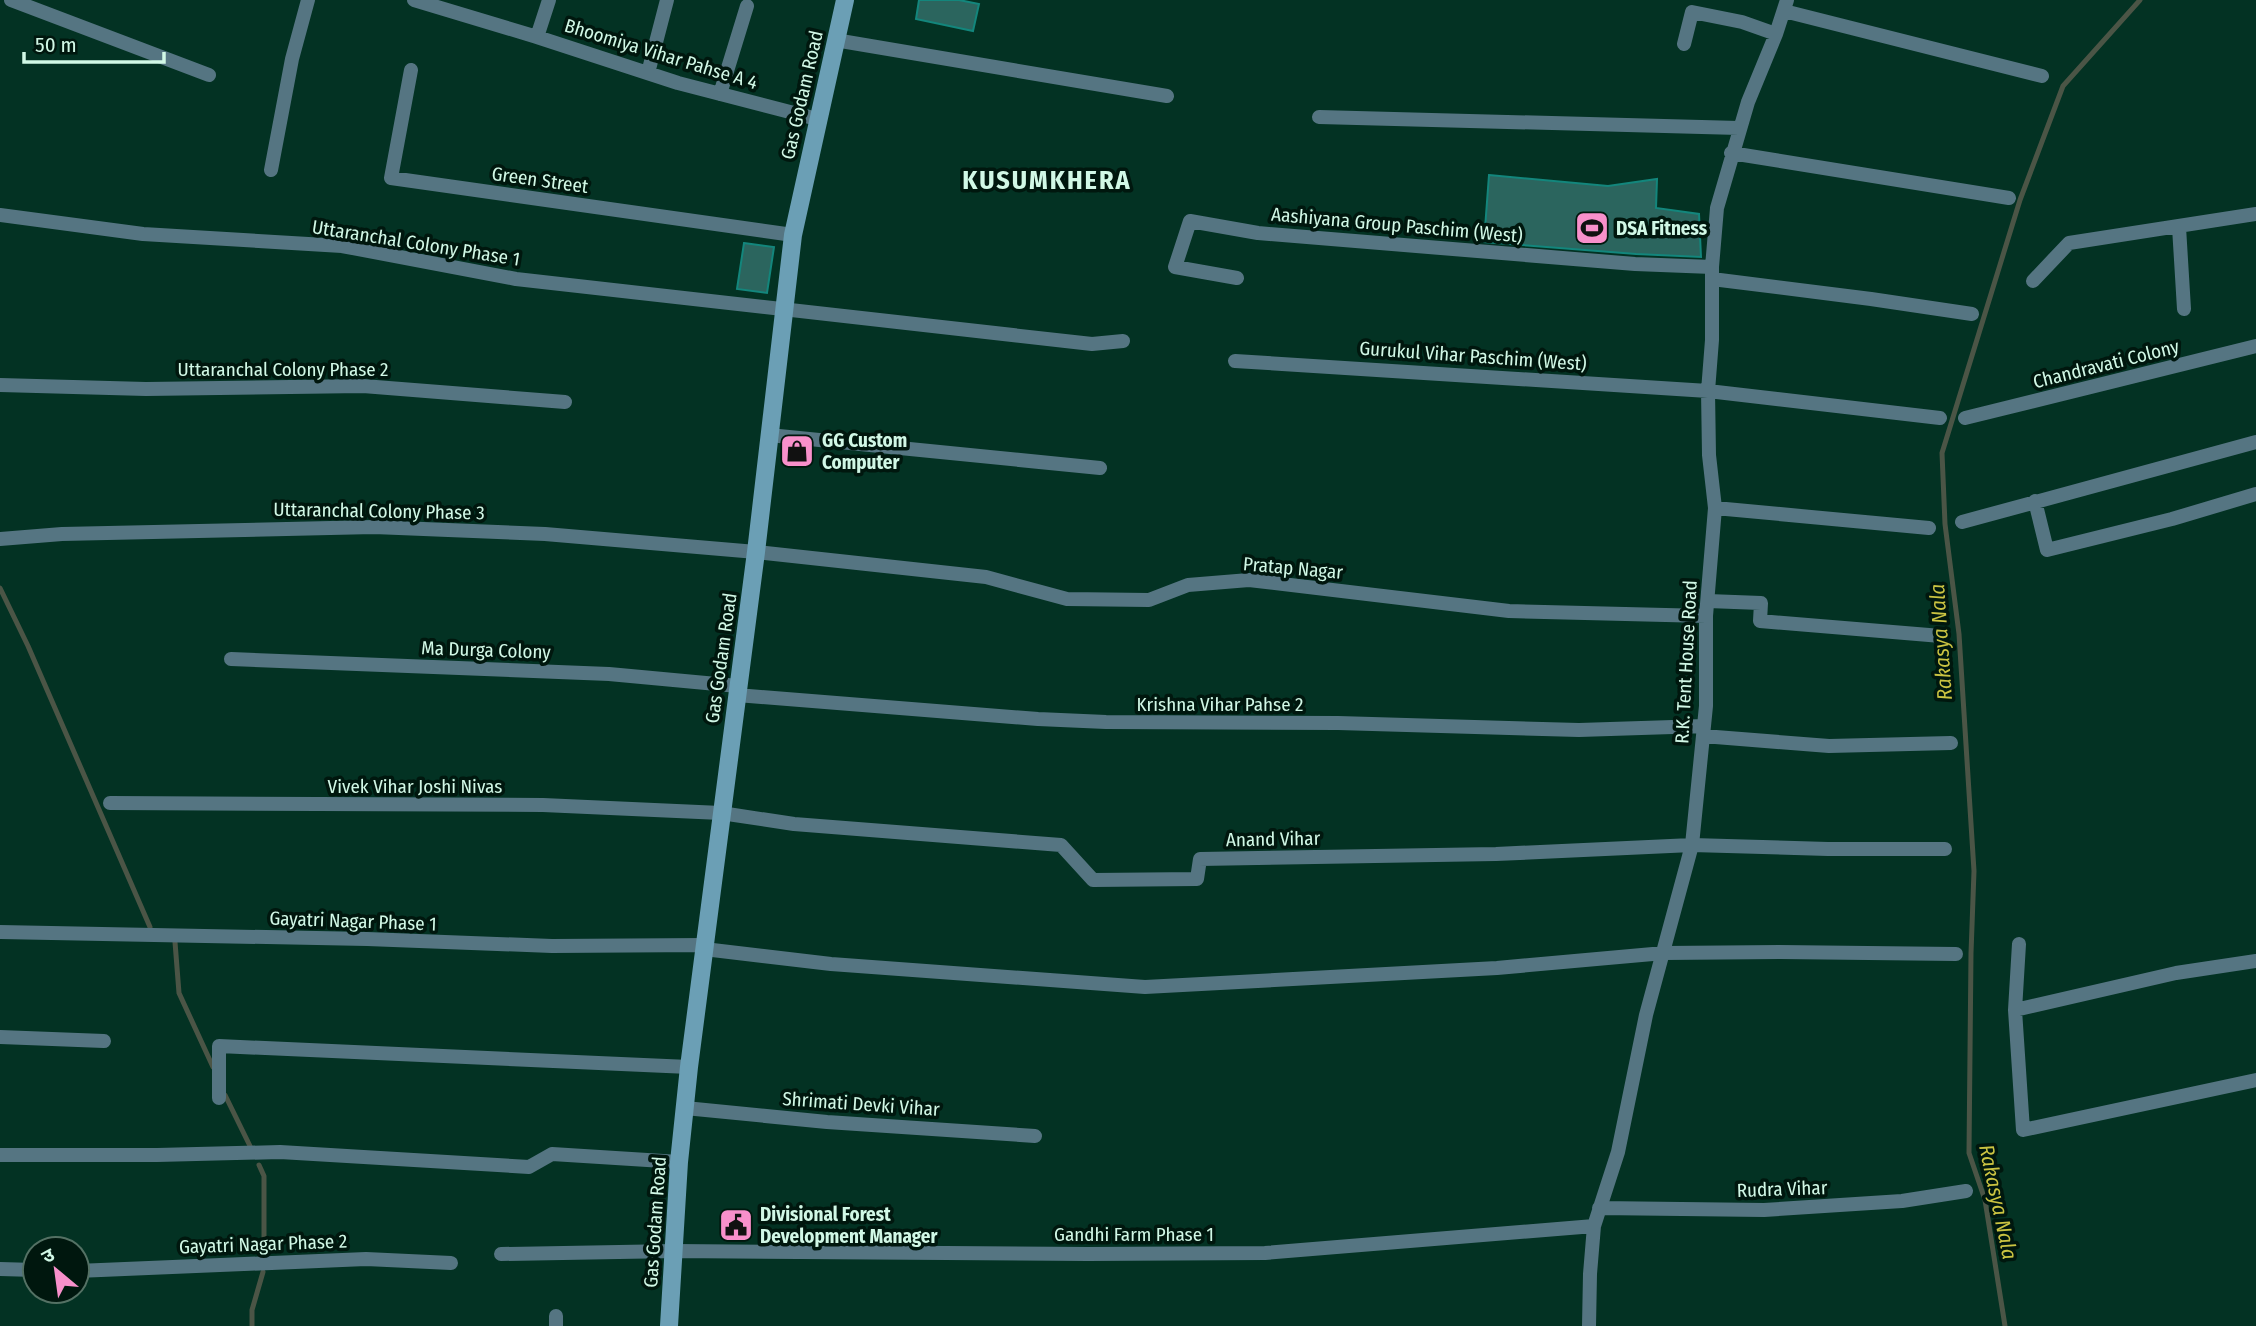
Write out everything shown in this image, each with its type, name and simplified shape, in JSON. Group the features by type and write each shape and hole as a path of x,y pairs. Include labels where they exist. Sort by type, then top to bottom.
{"main road":[{"name":"Gas Godam Road","path":"669,1326 679,1163 689,1067 756,552 793,235 845,0"}],"street":[{"path":"11,0 209,75"},
{"path":"271,170 292,59 308,0"},
{"name":"Bhoomiya Vihar Pahse A 4","path":"414,0 648,73 817,119"},
{"path":"537,37 549,0"},
{"path":"648,73 667,0"},
{"path":"1785,5 2042,76"},
{"name":"R.K. Tent House Road","path":"1589,1326 1594,1226 1618,1152 1646,1015 1692,845 1706,706 1706,616 1715,508 1709,455 1708,391 1713,340 1712,273 1717,208 1739,128 1785,5"},
{"path":"720,94 747,6"},
{"path":"1684,44 1692,12 1742,22 1776,34"},
{"path":"835,40 1167,96"},
{"name":"Green Street","path":"411,70 391,178 793,235"},
{"path":"1319,117 1739,128"},
{"path":"1731,153 2009,198"},
{"path":"2033,281 2069,243 2256,214"},
{"name":"Uttaranchal Colony Phase 1","path":"0,215 144,234 342,246 516,279 1092,344 1123,341"},
{"name":"Aashiyana Group Paschim (West)","path":"1237,278 1175,267 1191,221 1258,233 1634,264 1712,273"},
{"path":"2179,228 2183,309"},
{"path":"1712,273 1972,314"},
{"name":"Chandravati Colony","path":"1965,418 2256,346"},
{"name":"Gurukul Vihar Paschim (West)","path":"1235,361 1708,391 1940,418"},
{"name":"Uttaranchal Colony Phase 2","path":"0,386 363,386 565,402"},
{"path":"769,435 1100,468"},
{"path":"1962,522 2256,442"},
{"path":"2035,501 2047,550 2172,519 2256,494"},
{"path":"1715,508 1929,528"},
{"name":"Uttaranchal Colony Phase 3","path":"0,539 89,533 374,527 545,534 756,552"},
{"name":"Pratap Nagar","path":"756,552 986,577 1067,598 1149,600 1188,585 1249,580 1509,611 1706,616"},
{"path":"1708,600 1761,603 1760,621 1941,636"},
{"name":"Ma Durga Colony","path":"231,659 609,674 738,691"},
{"name":"Krishna Vihar Pahse 2","path":"738,691 1038,719 1105,722 1338,723 1704,731 1829,746 1951,743"},
{"name":"Vivek Vihar Joshi Nivas","path":"110,803 543,805 721,813"},
{"name":"Anand Vihar","path":"721,813 794,824 1061,845 1093,880 1197,879 1200,859 1496,854 1692,845"},
{"path":"1692,845 1945,849"},
{"name":"Gayatri Nagar Phase 1","path":"0,932 367,939 552,946 704,947 831,964 1145,988 1497,968 1664,953 1956,954"},
{"path":"2020,944 2015,1010 2023,1130 2256,1080"},
{"path":"2015,1010 2176,972 2256,961"},
{"path":"0,1037 104,1041"},
{"path":"219,1097 219,1046 689,1067"},
{"name":"Shrimati Devki Vihar","path":"685,1108 827,1122 1035,1136"},
{"path":"0,1155 280,1152 529,1167 552,1154 679,1163"},
{"name":"Rudra Vihar","path":"1599,1208 1764,1210 1902,1201 1966,1191"},
{"name":"Gandhi Farm Phase 1","path":"674,1251 1265,1253 1594,1226"},
{"path":"501,1254 674,1251"},
{"name":"Gayatri Nagar Phase 2","path":"91,1270 366,1259 451,1263"},
{"path":"0,1269 21,1270"}],"building":[{"path":"919,0 959,0 979,4 973,31 916,19"},
{"name":"DSA Fitness","path":"1489,175 1608,186 1657,179 1656,208 1699,214 1701,257 1484,242"},
{"path":"744,243 774,247 767,293 737,289"}],"waterway":[{"name":"Rakasya Nala","path":"2005,1326 1985,1200 1969,1153 1974,871 1959,634 1945,524 1942,453 2020,200 2063,86 2140,0"},
{"path":"0,588 28,646 150,927"},
{"path":"175,942 179,993 213,1067"},
{"path":"225,1095 250,1146"},
{"path":"259,1165 264,1176 264,1256"},
{"path":"252,1326 252,1310 263,1272"}],"place":[{"name":"DSA Fitness","path":"1592,228"},
{"name":"GG Custom Computer","path":"797,451"},
{"name":"Divisional Forest Development Manager","path":"736,1225"}],"district":[{"name":"KUSUMKHERA","path":"1047,180"}]}
